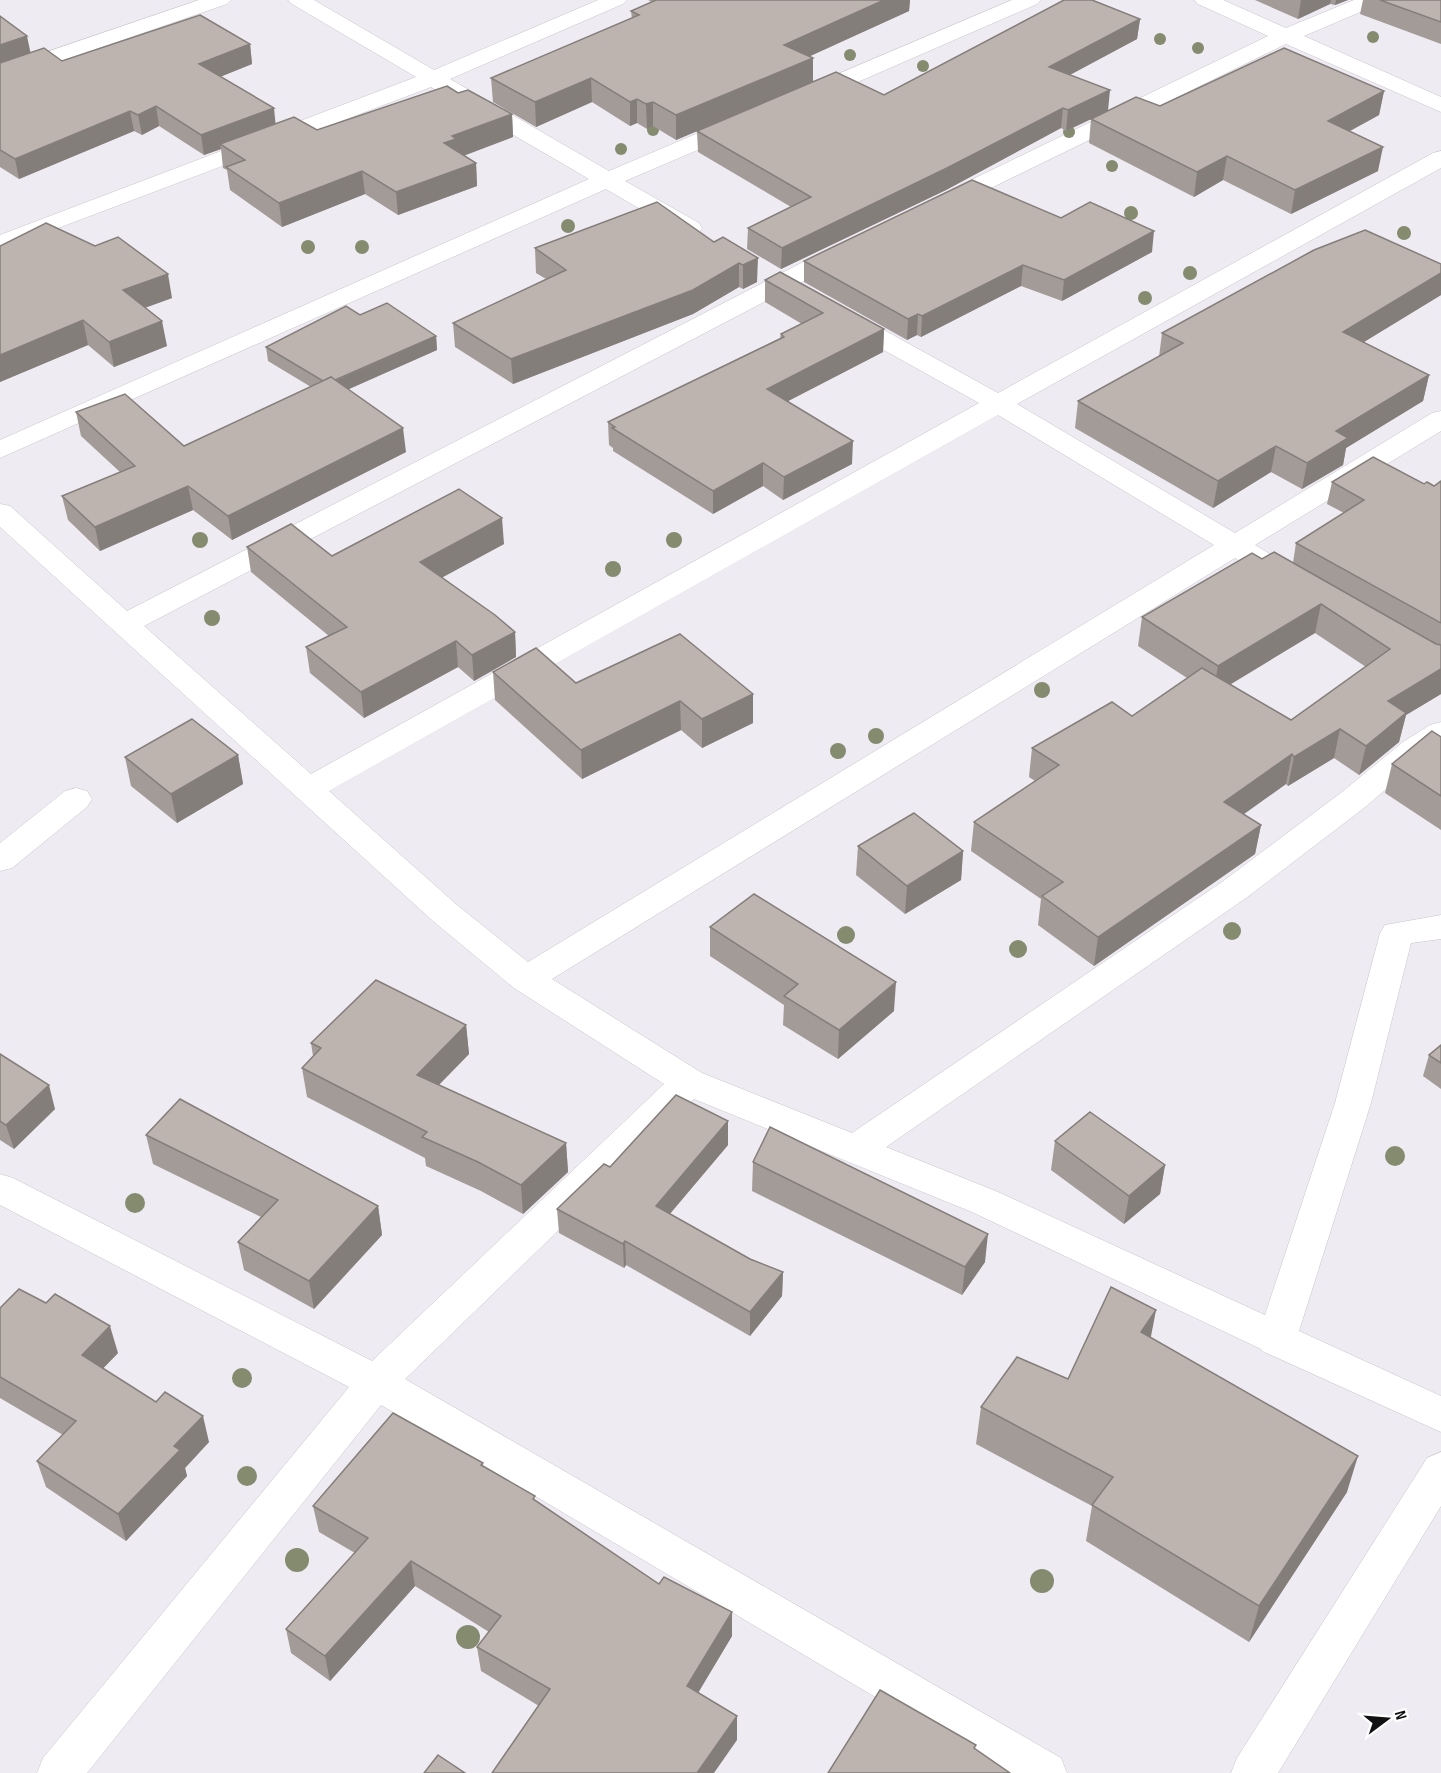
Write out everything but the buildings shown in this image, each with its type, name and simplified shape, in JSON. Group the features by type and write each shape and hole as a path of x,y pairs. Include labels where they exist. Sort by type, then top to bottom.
{"street":[{"path":"0,75 220,0"},
{"path":"299,0 710,240"},
{"path":"0,243 431,79 616,0"},
{"path":"0,450 609,179 1030,0"},
{"path":"1205,0 1441,105"},
{"path":"920,214 1287,35 1372,0"},
{"path":"307,790 694,572 1441,158"},
{"path":"123,625 770,276 866,240"},
{"path":"770,276 999,404 1233,546 1306,587"},
{"path":"525,979 1441,419"},
{"path":"0,512 444,913 525,979 689,1082 985,1202 1276,1340 1441,1415"},
{"path":"856,1149 1234,890 1353,800 1414,749 1441,732"},
{"path":"0,860 76,799"},
{"path":"1276,1340 1353,1103 1397,933 1441,927"},
{"path":"59,1773 376,1382 689,1082"},
{"path":"0,1188 376,1382 1045,1773"},
{"path":"1253,1773 1441,1470"}]}
